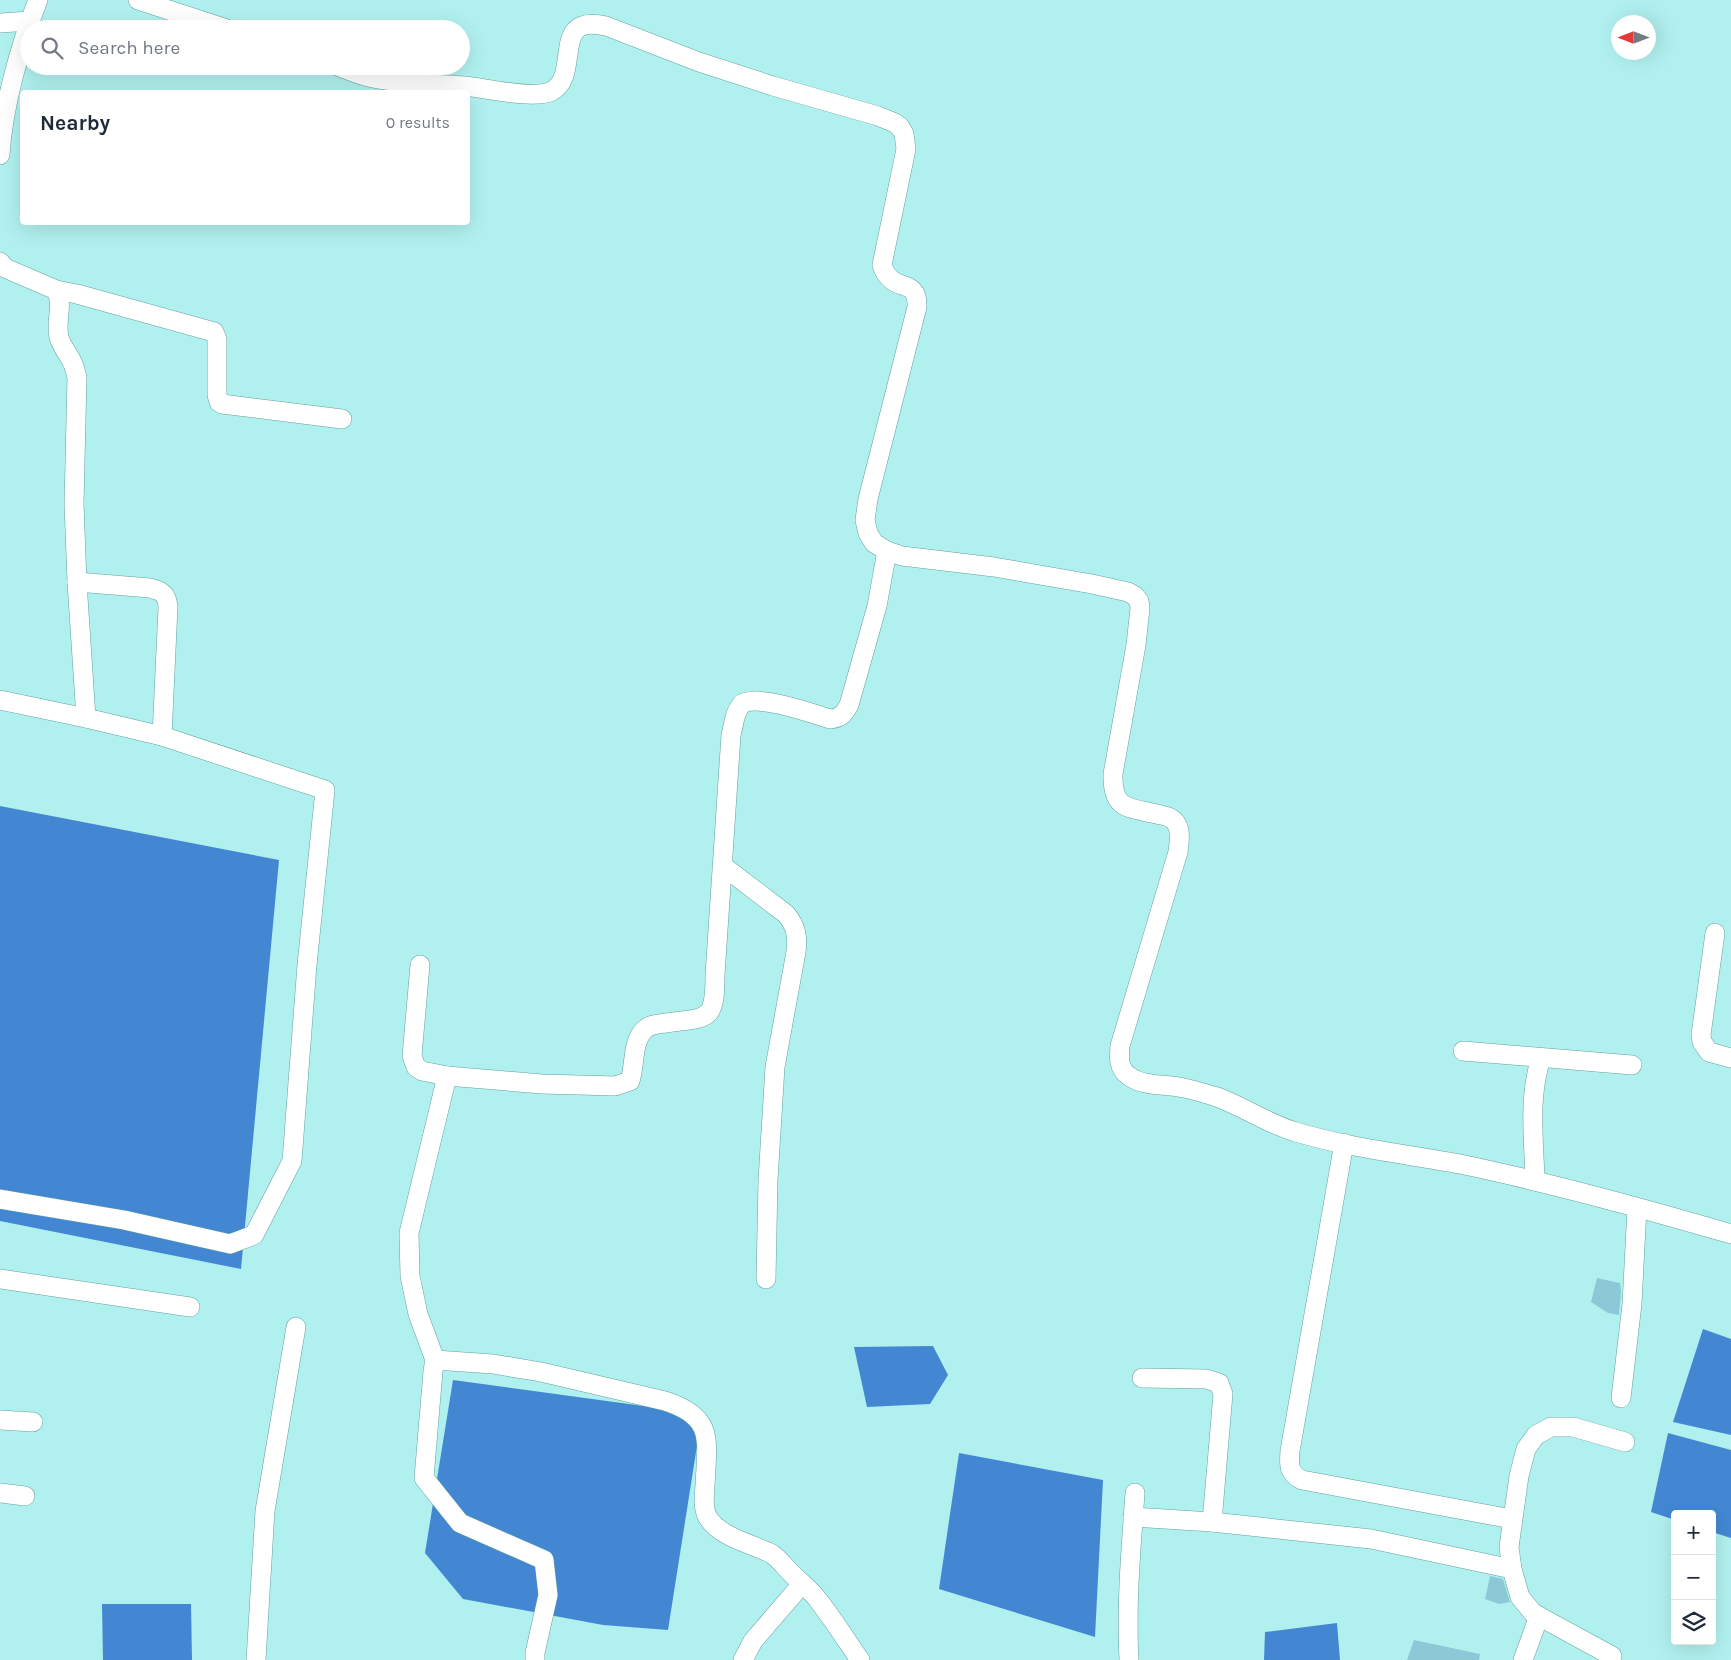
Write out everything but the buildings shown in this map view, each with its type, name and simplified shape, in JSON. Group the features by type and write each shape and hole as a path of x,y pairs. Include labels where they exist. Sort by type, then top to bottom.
{"street":[{"path":"30,20 38,0"},
{"path":"138,0 199,20"},
{"path":"0,23 20,22"},
{"path":"362,75 398,82 465,86 528,94 544,94 553,91 565,72 573,33 579,27 586,24 594,24 606,26 699,62 764,84 878,116 900,127 906,140 906,149 882,265 888,278 893,282 911,288 916,292 917,307 868,499 866,520 868,534 874,543 887,551 902,556 994,567 1092,584 1128,592 1139,601 1136,646 1113,774 1113,788 1115,796 1124,806 1170,817 1177,824 1179,837 1178,852 1120,1046 1119,1057 1121,1067 1127,1075 1136,1080 1184,1088 1218,1098 1281,1127 1297,1132 1535,1182 1731,1234"},
{"path":"0,155 6,112 20,59"},
{"path":"0,262 5,268 56,290 78,294 214,332 217,339 217,395 219,402 222,404 342,420"},
{"path":"56,290 60,297 59,339 74,365 77,377 74,504 86,718"},
{"path":"420,965 412,1044 413,1062 422,1071 447,1076 542,1084 615,1086 630,1081 639,1038 644,1030 652,1025 699,1018 709,1014 713,1008 715,996 731,735 736,712 748,700 754,700 782,705 830,719 838,718 844,714 851,697 877,606 887,551"},
{"path":"77,582 150,588 160,590 165,594 168,607 162,736"},
{"path":"0,700 162,736 325,790 307,965 292,1161 254,1235 230,1244 124,1220 0,1200"},
{"path":"723,866 786,914 793,922 797,934 796,952 775,1067 768,1180 766,1279"},
{"path":"1715,933 1701,1035 1702,1042 1708,1052 1731,1058"},
{"path":"1463,1051 1632,1065"},
{"path":"1535,1182 1532,1105 1536,1073 1541,1058"},
{"path":"447,1076 410,1233 410,1276 418,1314 435,1360 424,1478 460,1522 544,1560 548,1595 535,1660"},
{"path":"1344,1143 1290,1451 1291,1469 1294,1476 1302,1480 1512,1520"},
{"path":"1621,1398 1632,1304 1638,1208"},
{"path":"0,1279 190,1306"},
{"path":"256,1660 266,1512 296,1327"},
{"path":"435,1360 493,1364 541,1372 665,1401 690,1411 703,1424 706,1461 704,1500 706,1513 710,1521 742,1542 773,1555 817,1599 860,1660"},
{"path":"1142,1378 1206,1379 1219,1383 1222,1389 1212,1522"},
{"path":"0,1420 33,1422"},
{"path":"1612,1656 1533,1613 1520,1597 1512,1569 1509,1547 1519,1476 1526,1449 1536,1435 1551,1427 1573,1427 1625,1442"},
{"path":"1129,1660 1127,1623 1135,1493"},
{"path":"0,1494 25,1496"},
{"path":"1133,1517 1212,1522 1371,1539 1512,1569"},
{"path":"742,1660 753,1641 802,1584"},
{"path":"1523,1660 1539,1616"}],"water":[{"path":"0,806 279,860 241,1269 0,1221"},
{"path":"1703,1329 1731,1339 1731,1435 1673,1422"},
{"path":"933,1346 948,1375 930,1404 867,1407 854,1347"},
{"path":"453,1380 702,1414 668,1630 603,1625 463,1599 425,1553"},
{"path":"1668,1433 1731,1450 1731,1538 1716,1533 1716,1510 1671,1510 1671,1519 1651,1512"},
{"path":"959,1453 1103,1480 1095,1637 939,1589"},
{"path":"102,1604 191,1604 192,1660 103,1660"},
{"path":"1337,1623 1340,1660 1264,1660 1265,1632"}]}
